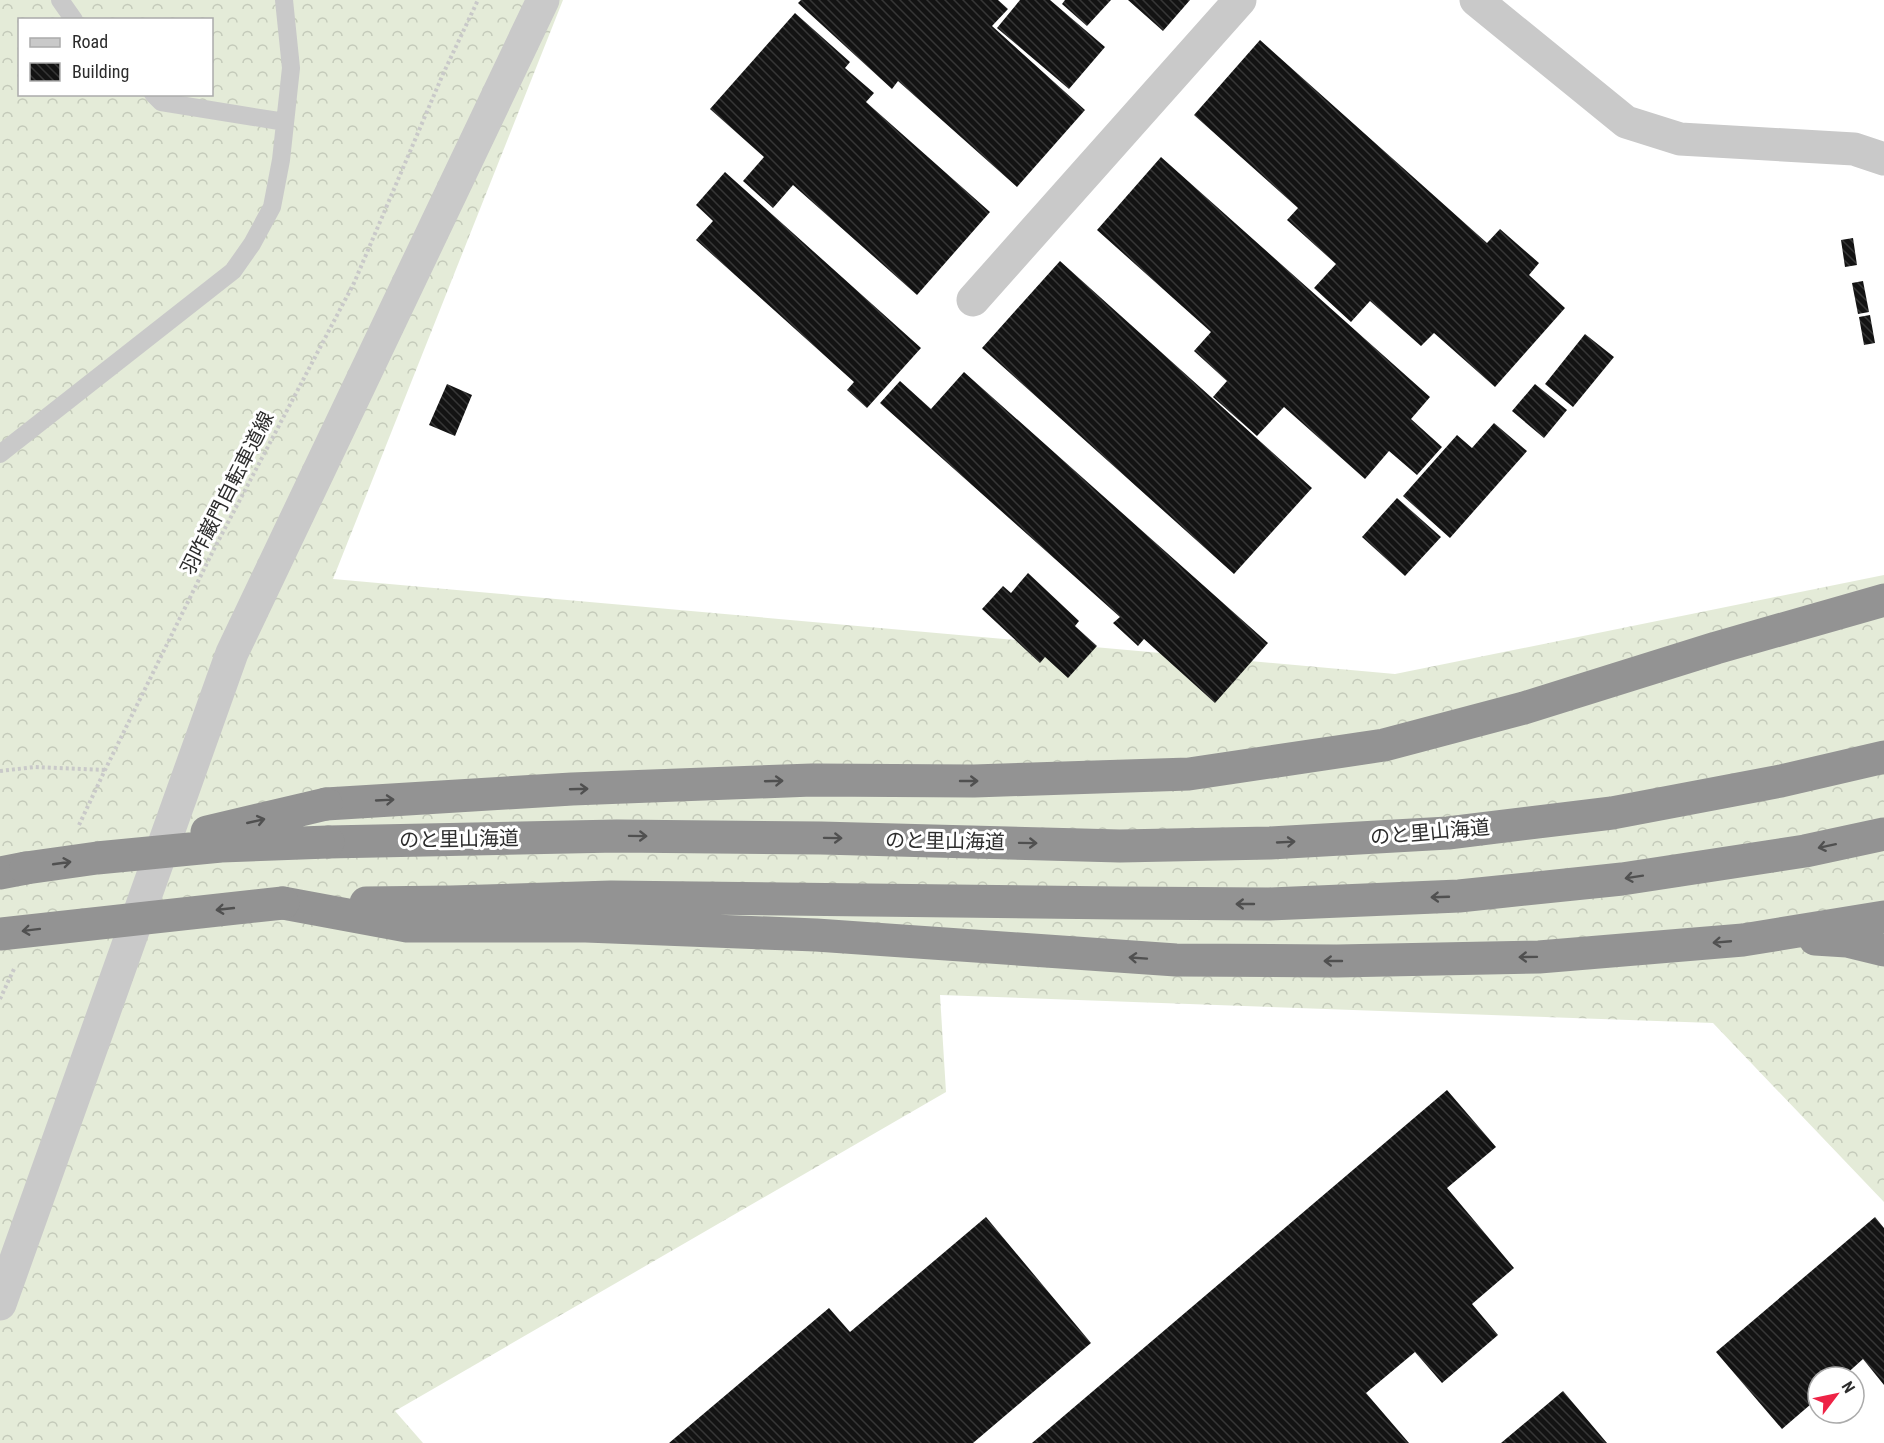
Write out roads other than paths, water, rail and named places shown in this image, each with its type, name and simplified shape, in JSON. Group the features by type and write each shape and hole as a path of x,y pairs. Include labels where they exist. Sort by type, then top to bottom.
{"highway":[{"path":"97,858 326,804 572,789 812,780 974,781 1189,774 1384,745 1524,708 1716,648 1884,600"},
{"name":"のと里山海道","path":"13,871 97,858 222,846 328,842 617,836 821,838 1120,846 1270,843 1448,833 1611,813 1781,781 1884,757"},
{"path":"0,934 283,903 451,902 611,897 1269,904 1460,896 1622,879 1805,850 1884,834"},
{"path":"283,903 407,926 586,927 816,935 1176,960 1337,961 1539,957 1743,940 1884,917"},
{"path":"1771,935 1847,941 1884,950"}],"street":[{"path":"0,1304 232,653 543,0"},
{"path":"973,300 1240,0"},
{"path":"1476,0 1626,122 1680,139 1854,149 1884,159"}],"lane":[{"path":"60,0 73,18"},
{"path":"0,454 233,271 252,243 272,207 281,160 291,68 284,0"},
{"path":"155,96 162,102 285,122"}]}
